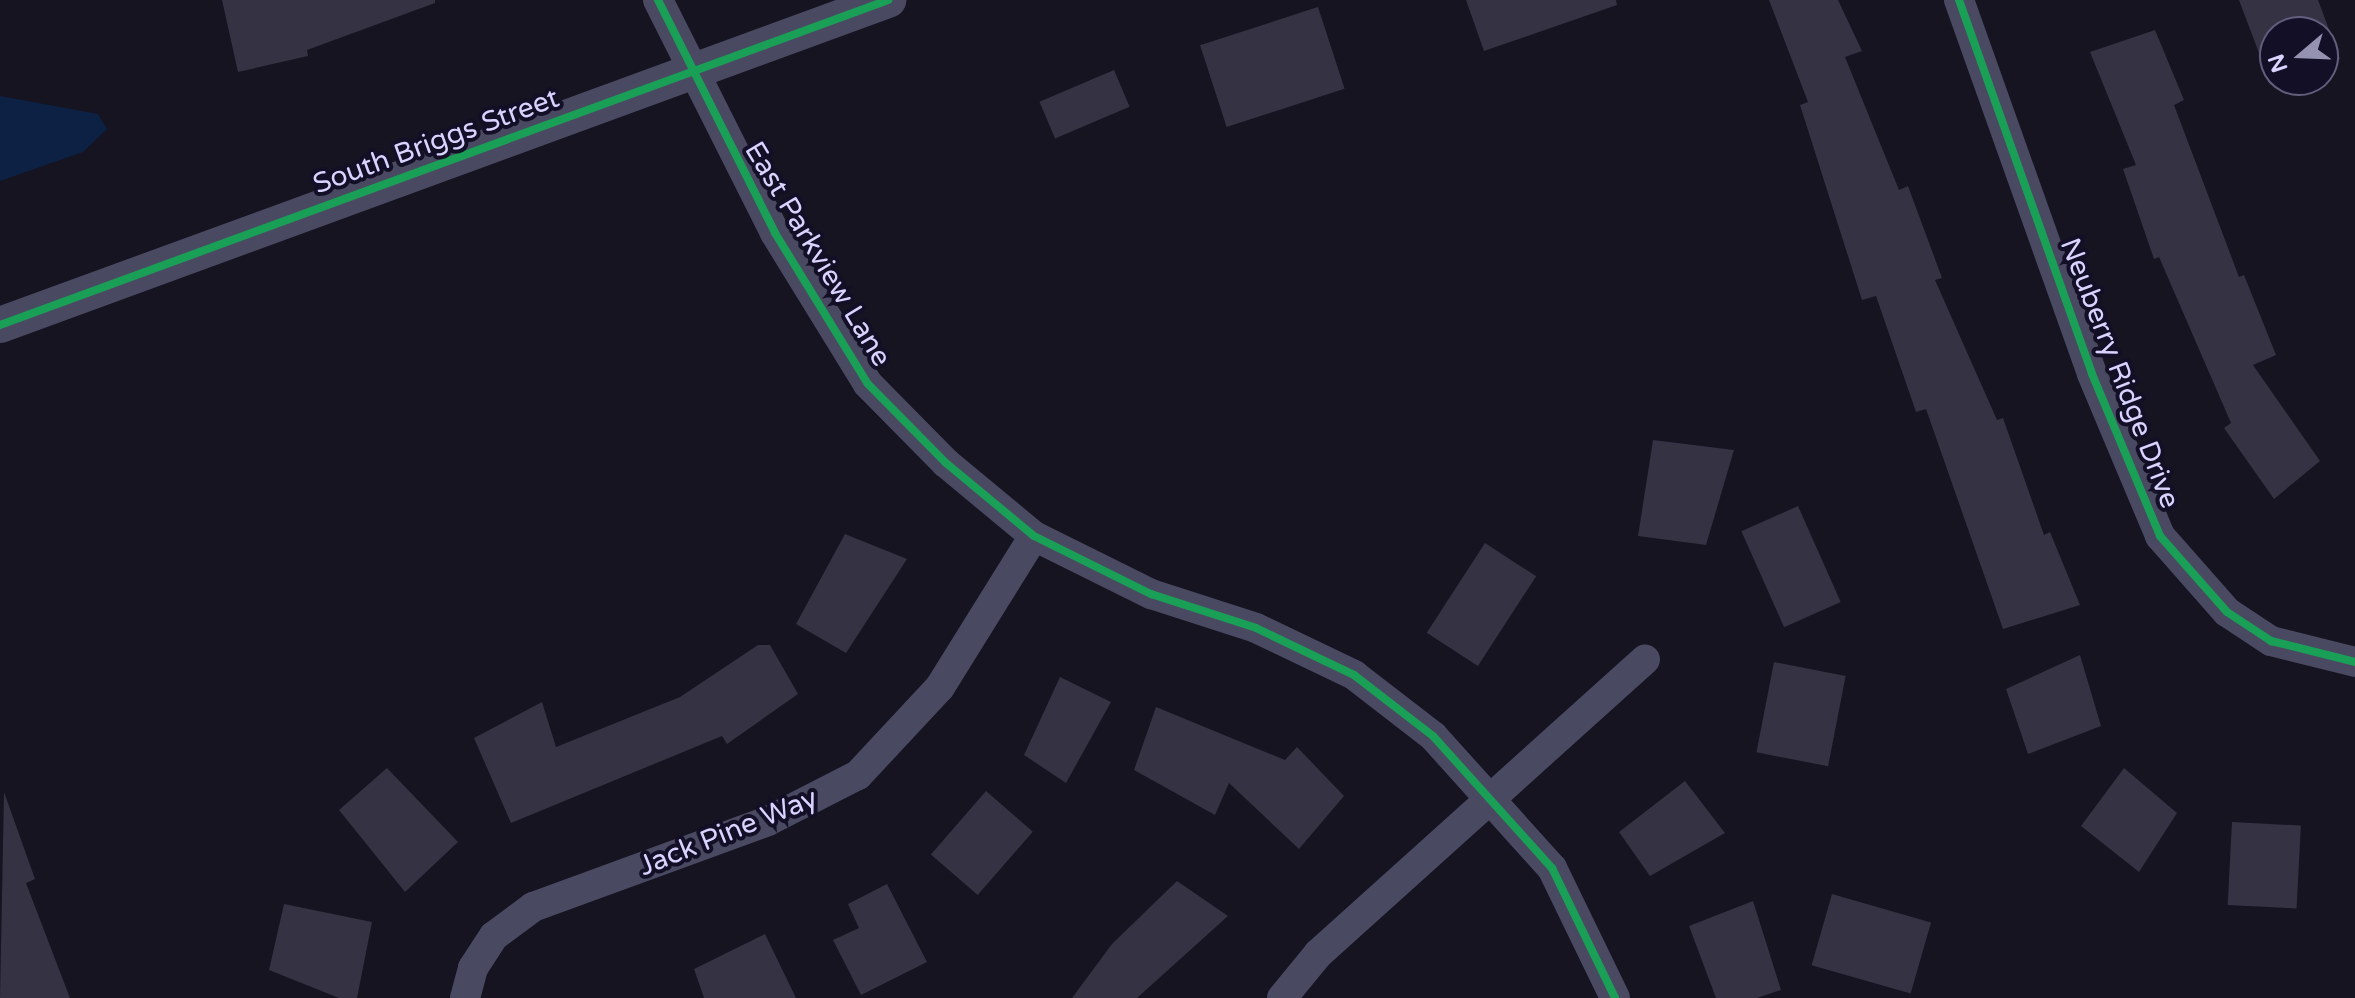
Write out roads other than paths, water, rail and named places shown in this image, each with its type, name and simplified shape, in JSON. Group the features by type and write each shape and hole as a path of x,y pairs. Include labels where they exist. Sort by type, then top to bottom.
{"street":[{"name":"East Parkview Lane","path":"658,0 690,72 775,233 868,384 946,463 1034,536 1151,594 1256,628 1354,675 1433,736 1552,868 1615,998"},
{"name":"South Briggs Street","path":"0,325 888,0"},
{"name":"Neuberry Ridge Drive","path":"1959,0 2092,374 2160,536 2227,612 2271,641 2355,662"},
{"name":"Jack Pine Way","path":"465,998 473,968 494,936 533,907 768,821 858,775 940,687 1034,536"},
{"path":"1282,998 1318,954 1645,660"}],"water":[{"path":"0,96 98,114 107,129 83,152 0,181"}]}
